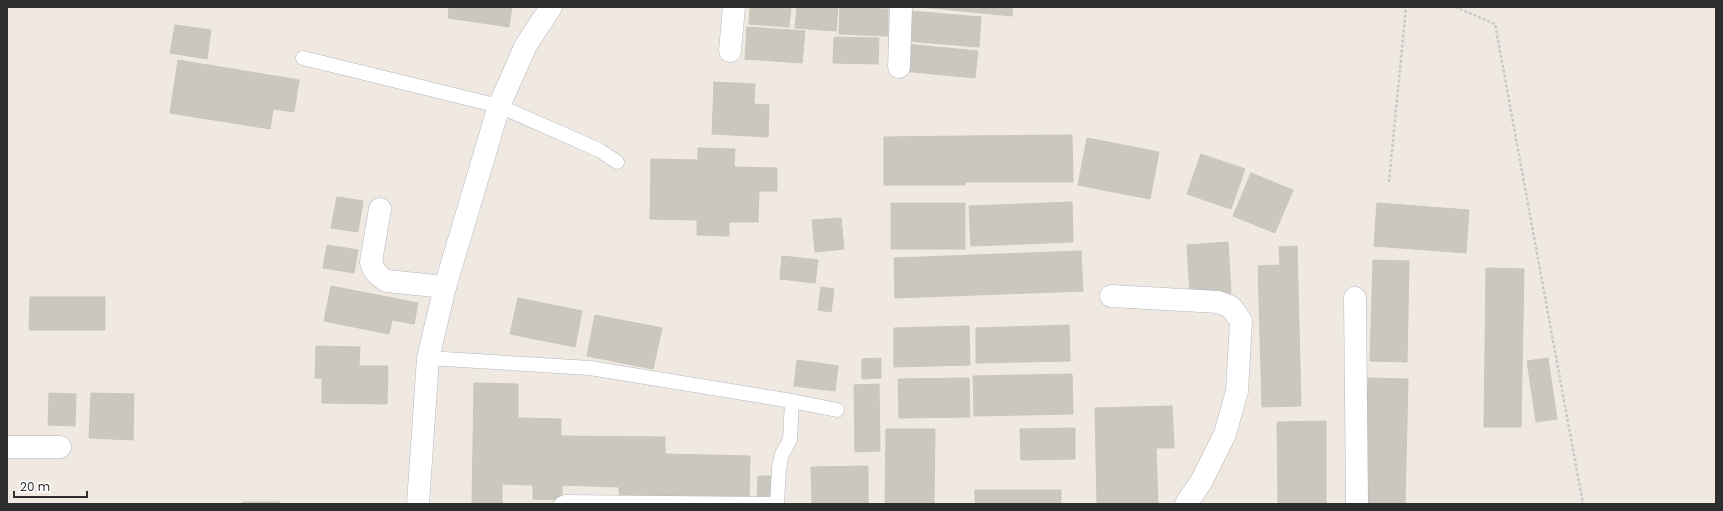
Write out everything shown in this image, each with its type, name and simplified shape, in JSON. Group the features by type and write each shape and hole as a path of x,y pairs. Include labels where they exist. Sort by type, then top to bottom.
{"street":[{"path":"418,504 428,358 445,287 499,106 526,45 551,7"},
{"path":"730,51 734,7"},
{"path":"899,67 901,7"},
{"path":"380,209 371,262 373,271 379,277 387,281 445,287"},
{"path":"1111,296 1218,302 1231,307 1241,321 1237,391 1225,434 1201,482 1186,504"},
{"path":"1355,298 1356,504"},
{"path":"7,447 60,447"}],"lane":[{"path":"303,58 499,106 599,150 616,162"},
{"path":"428,358 590,368 792,400 837,410"},
{"path":"561,504 565,502 777,504 779,468 782,454 790,440 792,400"}],"path":[{"path":"1389,182 1406,7"},
{"path":"1455,7 1495,24 1583,504"}],"building":[{"path":"449,7 512,7 509,27 448,18"},
{"path":"750,7 791,7 789,27 749,24"},
{"path":"797,7 838,7 836,31 795,28"},
{"path":"840,7 888,9 888,36 839,34"},
{"path":"921,7 1013,7 1012,16"},
{"path":"910,11 981,17 979,47 907,41"},
{"path":"175,25 211,30 207,59 170,53"},
{"path":"747,27 805,31 802,63 745,59"},
{"path":"834,37 879,38 878,64 833,63"},
{"path":"905,44 978,51 975,78 903,71"},
{"path":"178,60 299,80 294,112 273,109 270,129 170,113"},
{"path":"714,82 755,84 754,104 769,105 768,137 712,134"},
{"path":"1072,135 1073,182 965,182 964,136"},
{"path":"964,136 965,185 884,185 884,137"},
{"path":"1087,138 1159,152 1150,199 1078,185"},
{"path":"698,148 735,149 734,167 777,168 777,191 759,191 758,222 729,222 729,236 697,235 697,220 650,219 651,159 698,160"},
{"path":"1201,154 1245,169 1231,209 1187,194"},
{"path":"1251,173 1293,190 1275,233 1233,216"},
{"path":"337,197 363,201 358,232 331,228"},
{"path":"1072,202 1073,242 971,246 969,206"},
{"path":"891,203 965,203 965,249 891,249"},
{"path":"1377,203 1469,210 1466,253 1374,246"},
{"path":"841,218 844,249 815,252 812,220"},
{"path":"1228,242 1231,293 1190,295 1187,245"},
{"path":"327,245 358,250 354,273 323,268"},
{"path":"1297,246 1301,406 1262,407 1258,266 1280,265 1279,247"},
{"path":"1081,251 1083,291 895,298 894,258"},
{"path":"782,256 818,260 815,283 780,279"},
{"path":"1373,260 1409,261 1407,362 1370,361"},
{"path":"1486,268 1524,269 1521,427 1484,427"},
{"path":"331,286 418,303 414,324 392,320 389,334 324,321"},
{"path":"821,287 834,289 831,312 818,310"},
{"path":"30,297 105,297 105,330 29,330"},
{"path":"518,298 582,311 575,347 510,334"},
{"path":"595,315 662,328 653,369 587,356"},
{"path":"1069,325 1070,361 976,363 976,328"},
{"path":"969,326 970,365 894,367 894,328"},
{"path":"316,346 360,347 359,366 388,366 387,404 322,403 322,378 315,378"},
{"path":"881,358 881,378 862,379 862,359"},
{"path":"1548,358 1557,419 1536,422 1527,361"},
{"path":"797,360 838,366 835,391 794,386"},
{"path":"1072,374 1073,414 974,416 973,376"},
{"path":"969,378 970,417 899,418 898,379"},
{"path":"1368,378 1408,379 1405,504 1365,504"},
{"path":"474,383 518,384 518,418 561,419 561,436 665,437 665,454 750,456 749,501 619,499 619,487 562,485 562,500 533,499 533,485 502,484 502,504 472,504"},
{"path":"879,384 880,451 855,452 854,385"},
{"path":"49,393 76,394 75,426 48,425"},
{"path":"91,393 134,394 133,440 89,438"},
{"path":"1172,406 1174,448 1156,448 1158,504 1097,504 1095,408"},
{"path":"1326,421 1326,504 1278,504 1277,422"},
{"path":"1075,428 1075,459 1021,460 1020,429"},
{"path":"886,429 935,429 934,504 885,504"},
{"path":"868,466 868,504 812,504 811,467"},
{"path":"758,476 777,476 776,501 757,500"},
{"path":"975,490 1061,490 1061,504 975,504"},
{"path":"243,502 279,502 279,504 243,504"}]}
